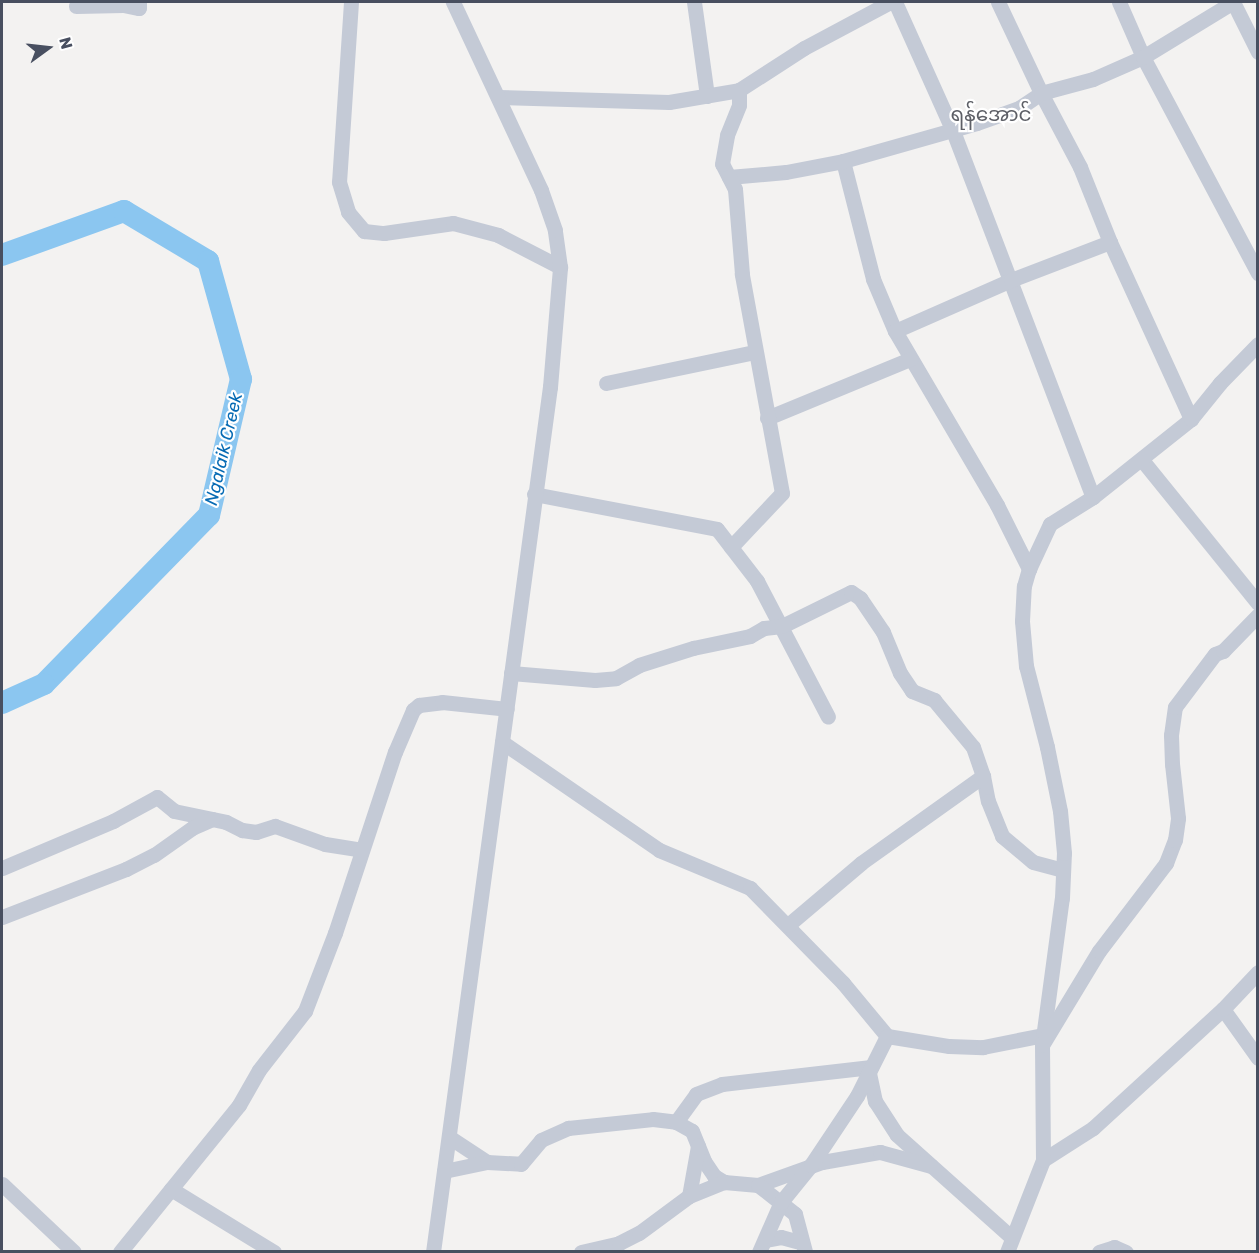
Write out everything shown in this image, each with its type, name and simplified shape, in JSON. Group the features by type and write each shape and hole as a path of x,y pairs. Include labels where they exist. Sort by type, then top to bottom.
{"street":[{"path":"76,6 139,8 140,2"},
{"path":"351,2 339,182 348,212 364,231 384,233 453,223 498,235 560,267"},
{"path":"433,1251 550,387 560,267 555,230 541,190 453,2"},
{"path":"694,2 707,96"},
{"path":"498,97 669,102 739,90 804,48 890,2"},
{"path":"895,2 952,131 1093,497"},
{"path":"998,2 1041,93 1080,167 1110,242 1191,419"},
{"path":"1119,2 1143,57 1257,273"},
{"path":"729,177 786,172 843,161 952,131 1019,108 1041,93 1093,79 1143,57 1233,2 1257,52"},
{"path":"731,547 782,493 754,352 742,274 735,189 722,164 727,135 739,105 739,90"},
{"path":"843,161 873,279 895,331 997,505 1029,568"},
{"path":"895,331 1011,280 1110,242"},
{"path":"870,1070 875,1101 882,1116 897,1135 1009,1244 1043,1160 1043,1040 1063,870 1060,811 1047,747 1026,666 1022,621 1024,585 1029,568 1050,524 1093,497 1191,419 1220,383 1257,344"},
{"path":"606,383 754,352"},
{"path":"767,418 910,358"},
{"path":"1142,460 1257,603"},
{"path":"534,494 717,529 756,581 782,626 828,717"},
{"path":"511,673 595,680 616,678 639,665 693,648 750,636 764,628 782,626 851,591 860,598 883,632 900,673 912,691 934,700 973,747 983,776 988,801 1002,836 1034,862 1063,870"},
{"path":"1043,1040 1099,951 1166,863 1175,840 1178,818 1172,764 1175,707 1215,654 1223,651 1257,615"},
{"path":"120,1251 239,1105 259,1070 305,1011 336,933 361,849 413,710 419,705 442,702 507,709"},
{"path":"502,742 659,850 750,888 843,982 887,1036 949,1046 983,1047 1043,1040"},
{"path":"788,925 861,863 983,776"},
{"path":"2,868 113,821 158,797 174,811 226,822 242,830 256,832 275,826 325,844 361,849"},
{"path":"2,917 126,869 154,855 192,828 212,819"},
{"path":"1043,1160 1093,1128 1223,1009 1257,972"},
{"path":"1223,1009 1257,1058"},
{"path":"766,1239 781,1202 812,1165 857,1096 887,1036"},
{"path":"676,1122 696,1094 722,1084 870,1070"},
{"path":"444,1171 487,1162 520,1164 540,1140 568,1128 653,1119 676,1122 693,1131 714,1176 724,1182 752,1185 781,1202 795,1214 803,1247"},
{"path":"449,1137 487,1162"},
{"path":"689,1196 699,1146"},
{"path":"752,1185 812,1165 880,1152 931,1166"},
{"path":"582,1251 619,1243 639,1233 689,1196 724,1182"},
{"path":"2,1184 74,1251"},
{"path":"752,1185 764,1199 766,1239"},
{"path":"171,1189 274,1251"},
{"path":"766,1239 781,1237 803,1247"},
{"path":"1099,1251 1114,1247 1126,1251"}],"waterway":[{"name":"Ngalaik Creek","path":"2,255 124,211 208,261 241,379 209,515 44,684 2,703"}],"district":[{"name":"ရန်အောင်","path":"991,114"}]}
